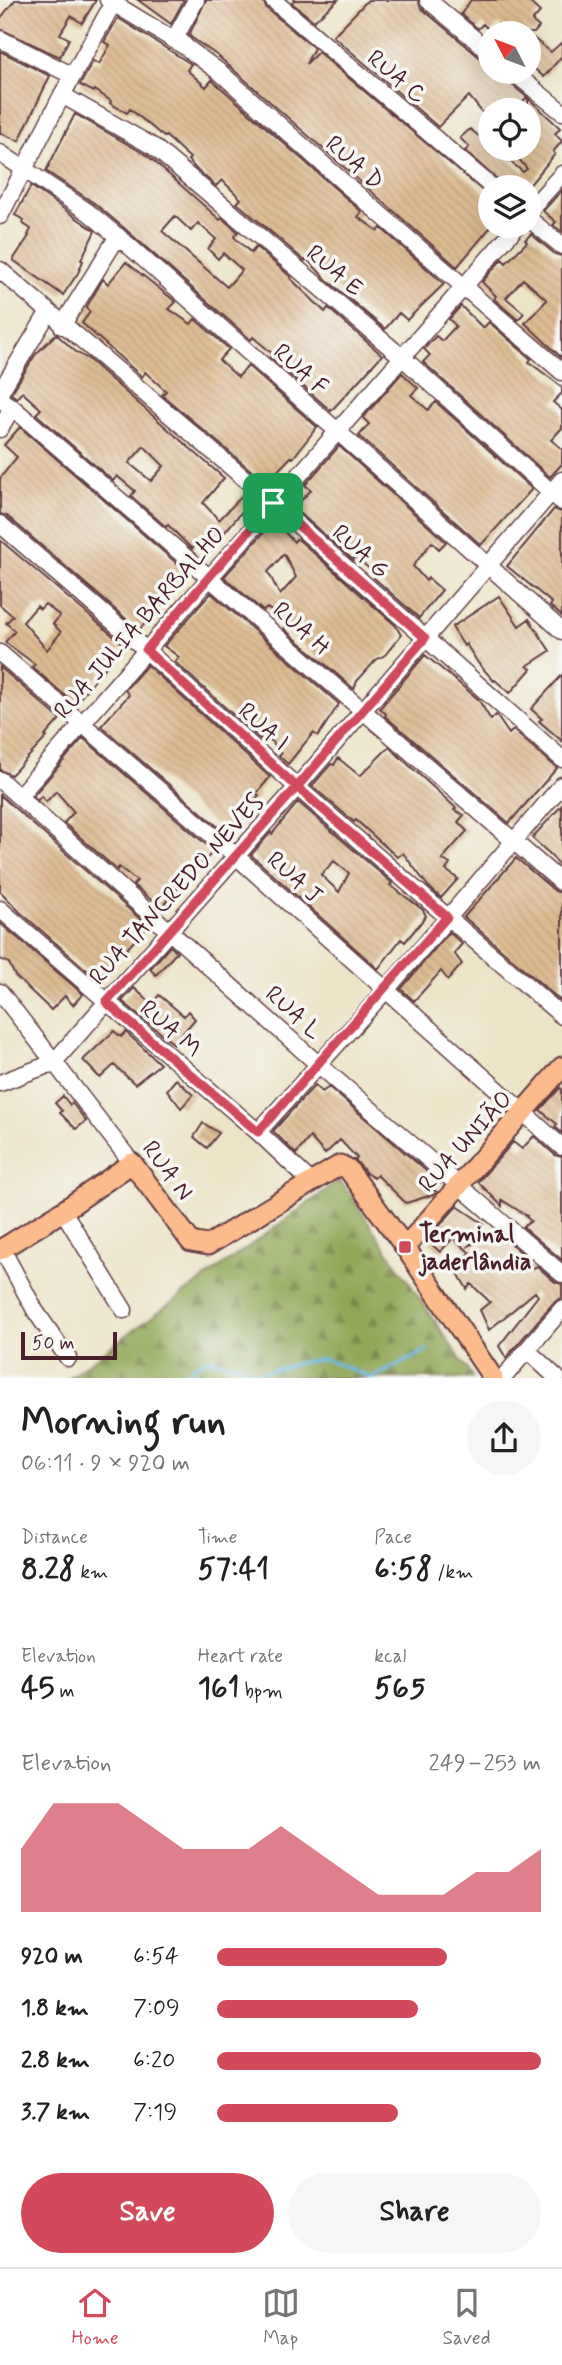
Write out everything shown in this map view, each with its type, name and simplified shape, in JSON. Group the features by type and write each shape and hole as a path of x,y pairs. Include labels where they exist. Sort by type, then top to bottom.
{"main road":[{"name":"RUA UNIÃO","path":"405,1247 562,1067"},
{"name":"RUA N","path":"132,1163 191,1242 208,1245 340,1165 348,1169 405,1247"},
{"path":"1,1249 63,1211 132,1163"},
{"path":"405,1247 493,1378"}],"street":[{"path":"187,48 176,36 197,0"},
{"name":"RUA C","path":"273,0 478,175"},
{"path":"428,0 478,42"},
{"path":"0,216 112,1"},
{"name":"RUA D","path":"112,1 187,48 222,74 562,372"},
{"path":"0,39 72,76"},
{"path":"527,84 562,113"},
{"name":"RUA E","path":"62,94 154,147 558,491"},
{"name":"RUA F","path":"0,153 88,212 118,236 562,631"},
{"path":"541,197 562,174"},
{"path":"541,229 562,246"},
{"path":"62,326 118,236"},
{"name":"RUA JULIA BARBALHO","path":"19,796 507,238"},
{"name":"RUA G","path":"0,270 62,326 273,503 562,759"},
{"path":"0,429 12,407 2,401 2,389 48,313"},
{"name":"RUA H","path":"12,407 562,883"},
{"name":"RUA TANCREDO NEVES","path":"0,1083 53,1063 425,638 558,491"},
{"name":"RUA I","path":"0,524 146,650 297,787 562,1016"},
{"name":"RUA J","path":"0,653 236,856 523,1113"},
{"name":"RUA L","path":"0,780 319,1065 562,1274"},
{"path":"258,1132 386,990 562,785"},
{"name":"RUA M","path":"0,909 312,1182"},
{"name":"RUA N","path":"0,992 132,1163"},
{"path":"523,1113 562,1147"},
{"path":"63,1211 124,1310"},
{"path":"1,1249 36,1312 68,1358"},
{"path":"503,1378 562,1309"},
{"path":"528,1350 557,1378"}],"green space":[{"path":"340,1180 473,1378 68,1378"}],"building":[{"path":"15,0 96,0 82,23 71,16 60,34 69,39 60,57 0,29 0,19"},
{"path":"138,0 184,0 171,24"},
{"path":"206,0 263,0 266,8 314,48 306,64 318,52 478,187 478,238 482,238 457,267 218,56 189,35"},
{"path":"294,0 338,0 314,21 292,3"},
{"path":"368,0 418,0 421,8 478,56 478,84 511,84 527,97 478,98 478,107 469,96 438,127 333,36"},
{"path":"471,0 527,0 540,12 532,21 478,21 478,29 461,14"},
{"path":"118,18 191,64 187,70 206,87 212,80 362,212 358,217 378,231 381,228 444,284 407,320 399,313 385,329 327,280 307,259 305,261 237,203 241,199 222,180 216,186 196,169 188,160 190,158 166,136 130,109 127,113 95,90 94,92 80,85 93,61 99,64 110,45 104,42"},
{"path":"562,42 562,56 544,77 541,74 541,44 551,52"},
{"path":"0,51 50,76 19,141 0,133"},
{"path":"541,110 560,128 555,134 562,141 538,175 492,175 465,151 469,147 460,138 470,129 478,135 478,161 510,161 523,172 527,169 521,161 541,161"},
{"path":"75,114 148,156 220,220 222,218 238,232 234,237 251,253 256,247 291,277 325,312 328,308 382,355 331,411 270,357 273,354 253,337 251,340 124,228 94,203 46,171","holes":["175,216 191,231 198,223 216,239 208,249 218,259 223,253 242,270 227,287 162,231"]},
{"path":"31,186 95,231 78,273 63,295 13,260 31,229 22,223 24,220 15,215"},
{"path":"562,190 562,232 553,225 556,222 543,211"},
{"path":"536,238 555,254 562,256 562,358 525,323 547,300 523,279 506,298 524,313 518,320 494,299 496,296 482,282 502,259 506,263 527,242 525,240"},
{"path":"126,262 176,302 169,309 191,324 195,319 229,349 219,360 238,377 248,366 317,427 293,458 266,483 162,395 166,391 145,372 142,377 82,323 90,312 86,308 103,279 108,284"},
{"path":"461,306 483,328 489,322 531,359 529,362 562,387 562,393 553,402 562,410 562,428 551,440 562,449 562,464 550,477 423,362 430,355 424,349 436,336 442,341 456,326 449,319"},
{"path":"56,334 224,478 203,503 219,520 244,494 250,502 208,552 197,542 192,549 168,525 166,527 131,496 135,491 117,476 113,481 36,414 41,409 22,392 17,398 11,394 35,355","holes":["144,446 164,466 151,481 129,463"]},
{"path":"402,373 418,388 411,395 428,410 436,402 532,489 481,545 359,436 369,424 363,418"},
{"path":"20,427 189,574 139,630 7,516 0,514 0,478 17,457 4,445"},
{"path":"339,446 446,542 439,549 432,542 413,566 426,581 428,578 442,590 419,618 374,578 377,575 355,557 353,560 294,508 311,490 305,485"},
{"path":"554,509 562,512 562,616 550,606 552,603 507,566"},
{"path":"274,521 294,542 299,540 395,625 401,635 385,655 376,660 357,681 354,689 284,629 288,622 267,608 263,611 224,577","holes":["284,554 296,577 280,595 268,572"]},
{"path":"0,540 124,645 75,704 32,667 35,664 5,642 15,631 6,623 13,616 0,605","holes":["45,604 60,616 53,624 61,632 47,650 23,622 37,606 40,609"]},
{"path":"211,593 339,704 318,736 313,733 288,764 279,756 281,754 265,733 260,739 175,662 179,657 164,646"},
{"path":"499,596 519,626 529,619 550,651 527,666 531,669 510,693 494,681 478,663 452,627"},
{"path":"425,655 478,699 491,720 496,715 509,734 513,730 557,768 509,823 385,716 380,708"},
{"path":"147,665 270,777 256,794 259,795 241,822 237,819 224,832 101,726 129,695 125,690"},
{"path":"0,667 60,719 11,775 0,770"},
{"path":"562,675 562,741 539,721 542,719 531,709"},
{"path":"83,738 212,852 183,889 179,886 161,908 133,885 137,881 119,867 117,870 64,823 74,812 56,791 46,802 41,796 38,800 33,796"},
{"path":"389,747 456,808 454,810 464,815 458,822 467,831 442,859 450,864 446,870 458,879 441,898 428,886 403,853 397,857 356,820 354,822 312,786 338,758 360,776"},
{"path":"0,795 148,926 96,978 20,912 0,891"},
{"path":"298,802 392,883 390,885 423,910 426,916 405,942 401,939 378,969 251,855 271,832 272,834","holes":["334,861 349,873 339,892 321,875"]},
{"path":"562,805 562,869 532,838"},
{"path":"516,858 555,891 562,893 562,1002 464,917"},
{"path":"0,923 83,994 73,1005 65,996 51,1010 15,976 9,963 0,959"},
{"path":"449,932 462,944 454,953 462,964 448,980 441,971 414,1001 401,989"},
{"path":"170,946 177,952 156,975 150,969"},
{"path":"134,988 152,1004 159,995 184,1016 188,1011 195,1019 174,1044 122,1001"},
{"path":"114,1031 121,1037 126,1032 160,1064 135,1084 114,1065 100,1078 83,1060"},
{"path":"176,1079 193,1095 181,1108 167,1090"},
{"path":"315,1085 322,1092 329,1087 440,1183 433,1190 437,1192 406,1203 377,1175 374,1178 366,1173 355,1160 357,1158 340,1140 325,1154 310,1137 296,1154 273,1131"},
{"path":"560,1088 562,1133 555,1127 557,1124 540,1110"},
{"path":"63,1096 86,1121 76,1129 60,1113 62,1111 55,1103"},
{"path":"203,1123 219,1133 207,1148 194,1137"},
{"path":"534,1136 555,1155 562,1157 562,1260 523,1227 531,1221 527,1216 502,1200 502,1206 478,1182 513,1142 522,1149"},
{"path":"457,1206 484,1224 469,1246 497,1232 522,1253 534,1268 537,1266 555,1282 562,1284 562,1298 554,1302 506,1358 499,1346 538,1296 535,1292 489,1330 480,1310 490,1302 471,1284 467,1289 455,1268 470,1253 453,1238 440,1252 427,1240"}],"waterway":[{"path":"185,1378 192,1367 208,1359 236,1365 259,1374 325,1359 372,1378 428,1350"}],"place":[{"name":"Terminal jaderlândia","path":"405,1247"}],"route":[{"path":"273,503 146,650 297,787 106,1002 258,1132 386,990 447,917 297,787 425,638 273,503"}]}
